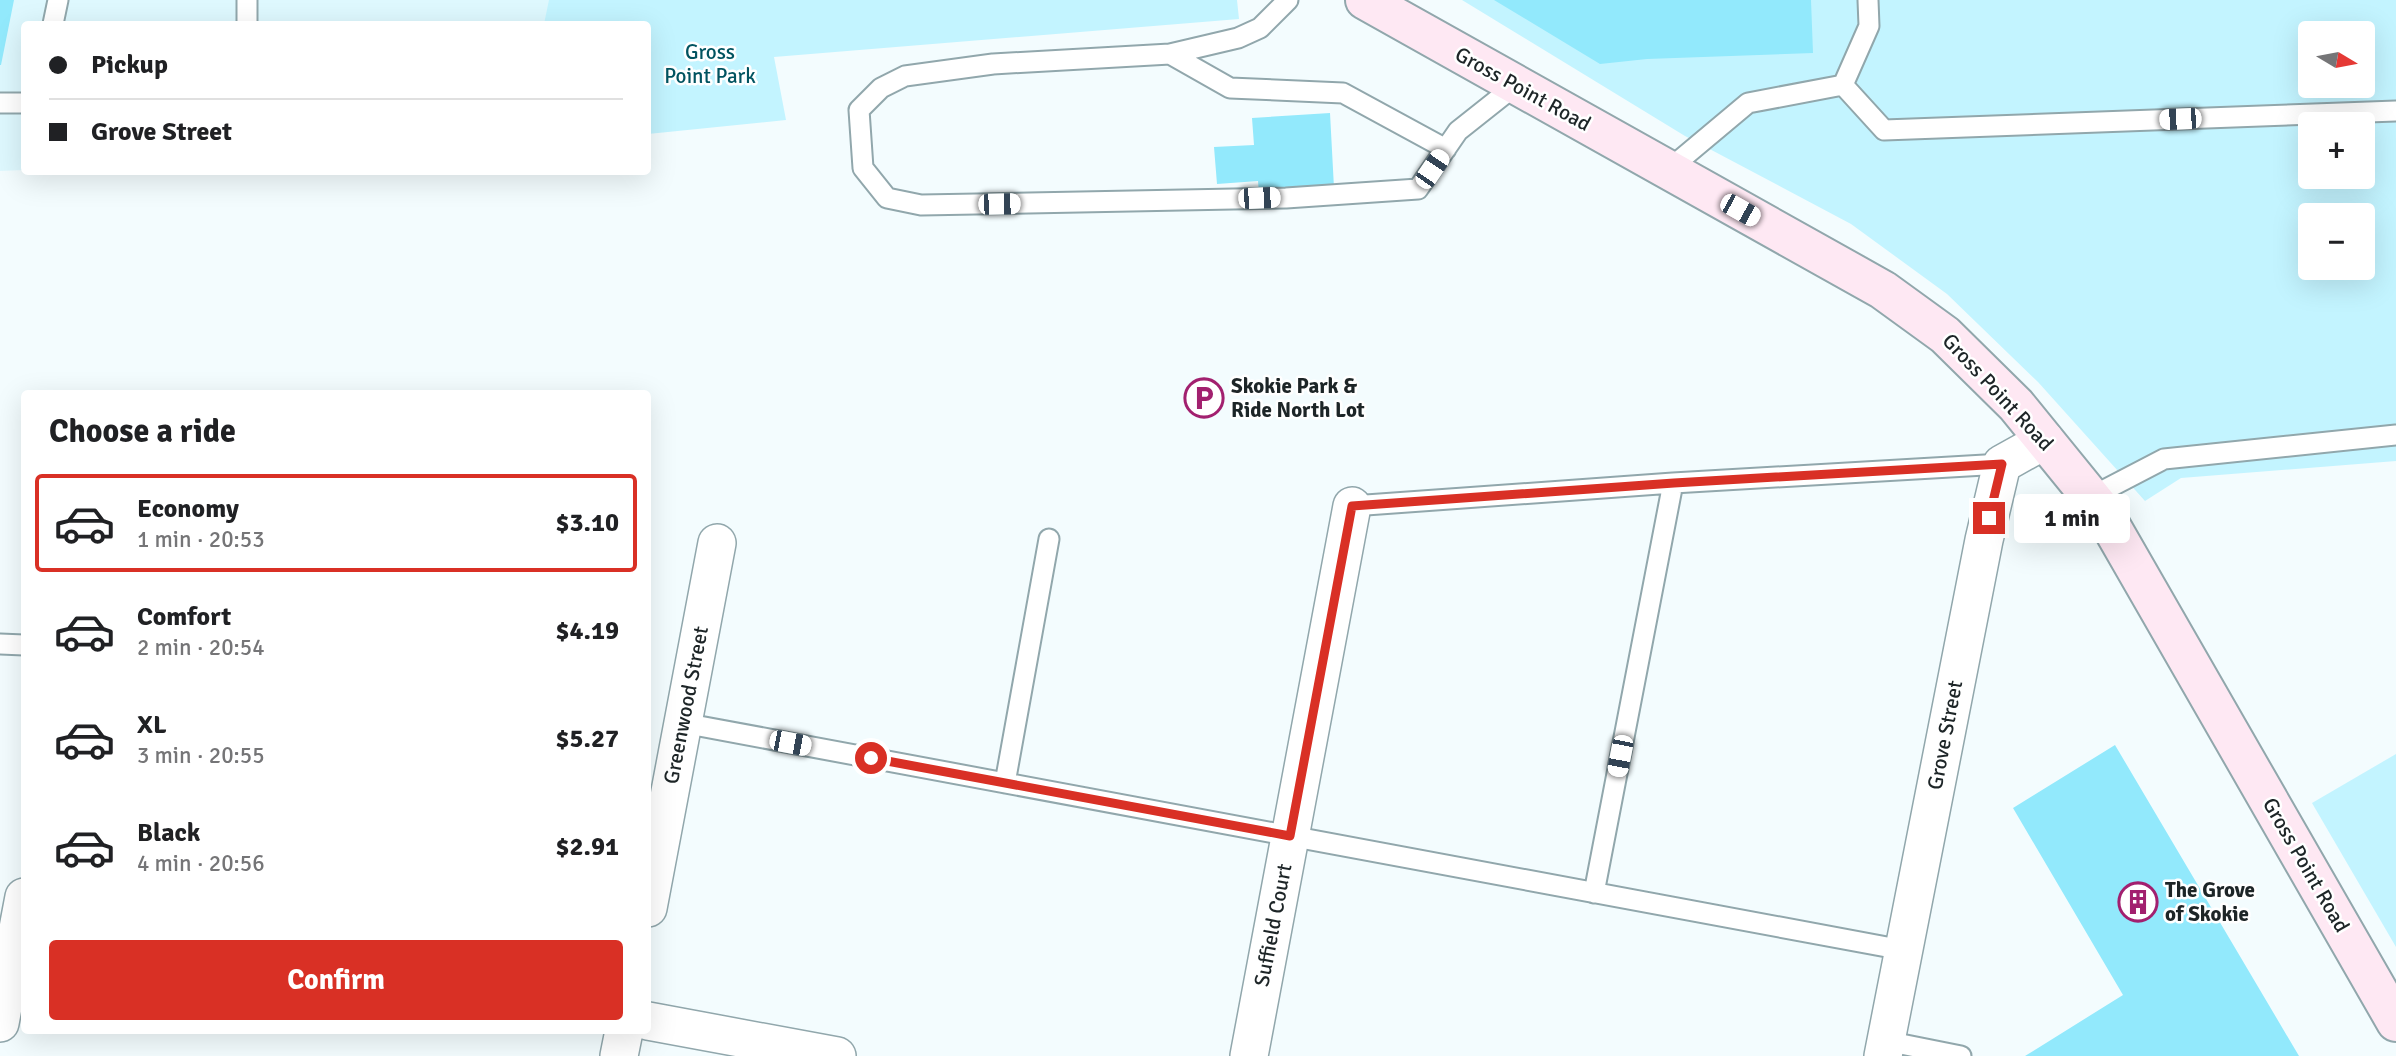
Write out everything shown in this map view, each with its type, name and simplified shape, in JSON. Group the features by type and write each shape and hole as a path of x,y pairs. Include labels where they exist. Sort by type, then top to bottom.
{"main road":[{"name":"Gross Point Road","path":"1365,0 1883,290 1945,335 2016,405 2091,497 2116,536 2396,1022"}],"street":[{"path":"2002,464 2045,440"},
{"name":"Grove Street","path":"1884,1049 1984,540 2002,464"},
{"name":"Suffield Court","path":"1249,1056 1352,506"},
{"name":"Greenwood Street","path":"651,892 717,543"},
{"path":"0,1023 21,914"},
{"path":"651,1022 837,1056"},
{"path":"619,1056 623,1034"}],"lane":[{"path":"54,21 58,0"},
{"path":"247,0 247,21"},
{"path":"1288,0 1260,28 1238,38 1170,54 993,64 905,76 881,89 859,110 863,168 887,198 921,205 1286,198 1419,190 1458,131 1516,85"},
{"path":"1843,85 1869,26 1868,0"},
{"path":"1170,54 1230,88 1343,93 1446,149"},
{"path":"1843,85 1884,130 2396,111"},
{"path":"1668,170 1748,103 1843,85"},
{"path":"0,103 21,103"},
{"path":"2091,497 2164,459 2396,435"},
{"path":"1352,506 1674,483 2002,464"},
{"path":"1594,892 1674,483"},
{"path":"1005,783 1049,539"},
{"path":"0,644 21,645"},
{"path":"683,723 1903,950"},
{"path":"1884,1049 1961,1056"}],"shaded area":[{"path":"0,0 553,0 550,21 21,21 21,170 0,171"}],"green space":[{"name":"Gross Point Park","path":"549,0 1237,0 1239,19 774,57 786,120 651,134 651,21 545,21"},
{"path":"1462,0 2396,0 2396,461 2181,478 2145,501 2038,382 1947,294 1851,224 1685,136"},
{"path":"2396,754 2396,947 2312,803"}],"building":[{"path":"0,0 14,0 1,65 0,65"},
{"path":"1494,0 1811,0 1813,53 1647,59 1600,64"},
{"path":"1330,113 1334,188 1259,193 1258,181 1217,184 1214,147 1254,145 1252,118"},
{"name":"The Grove of Skokie","path":"2115,745 2299,1056 2025,1056 2123,995 2013,808"}],"place":[{"name":"Skokie Park & Ride North Lot","path":"1204,398"},
{"name":"The Grove of Skokie","path":"2138,902"}],"route":[{"path":"871,758 1290,836 1352,506 1674,483 2002,464 1989,518"}]}
